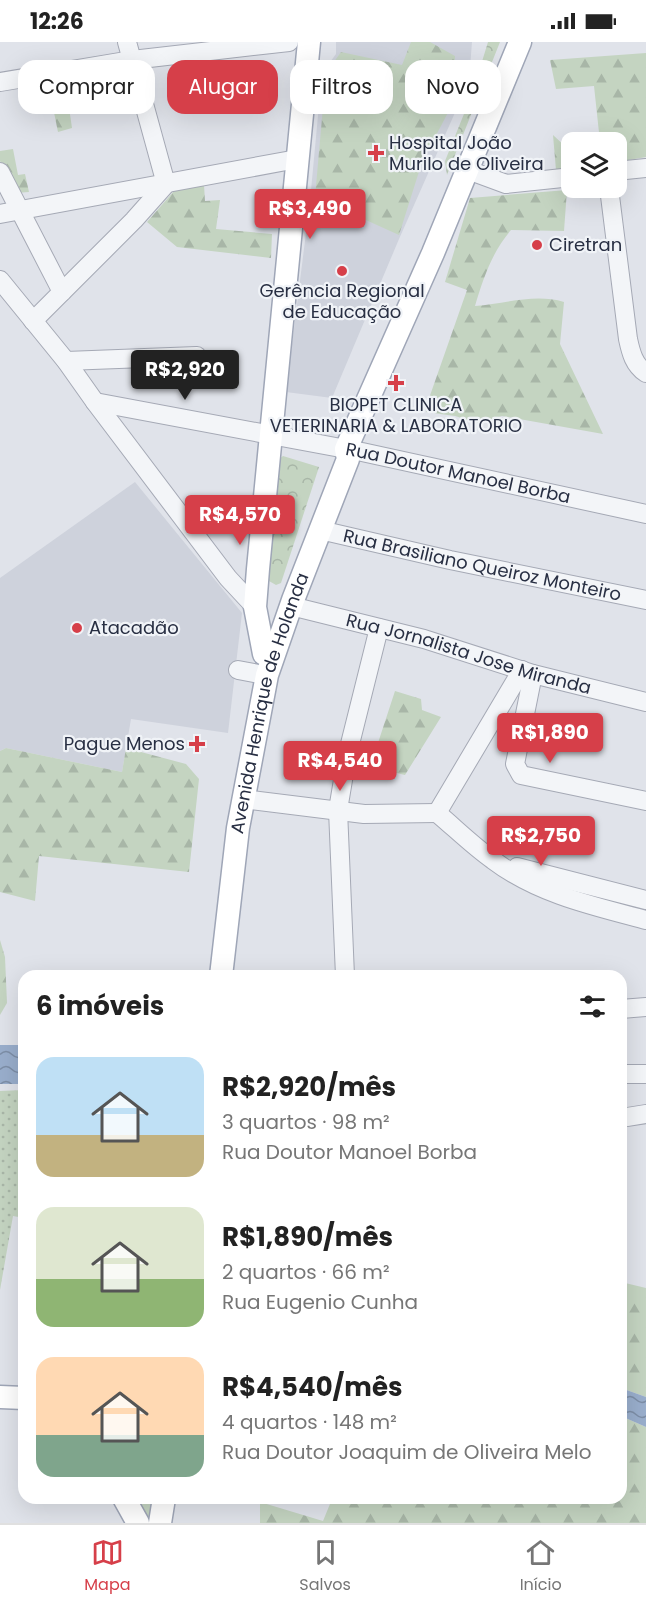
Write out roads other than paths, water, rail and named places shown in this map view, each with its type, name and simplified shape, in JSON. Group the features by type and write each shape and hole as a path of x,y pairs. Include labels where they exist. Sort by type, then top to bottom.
{"main road":[{"path":"212,970 229,817 251,672 270,434 309,42"},
{"name":"Avenida Henrique de Holanda","path":"222,970 237,828 269,667 348,459 346,449 468,170 520,42"},
{"path":"251,672 340,456 346,449"},
{"path":"0,1396 18,1398"},
{"path":"127,1504 138,1523"},
{"path":"160,1523 163,1504"}],"street":[{"path":"127,42 132,60 289,42"},
{"path":"0,82 18,79"},
{"path":"147,114 166,184"},
{"path":"0,214 297,159"},
{"path":"627,170 646,168"},
{"path":"468,170 506,184 561,178"},
{"path":"0,172 62,292"},
{"path":"33,321 134,220 166,184"},
{"path":"610,198 628,339 632,356 640,369 646,373"},
{"path":"0,280 66,361 228,578 255,607"},
{"path":"66,361 197,356"},
{"name":"Rua Doutor Manoel Borba","path":"95,402 346,449 646,514"},
{"name":"Rua Brasiliano Queiroz Monteiro","path":"320,530 450,560 646,600"},
{"name":"Rua Jornalista Jose Miranda","path":"291,606 424,639 527,672 646,702"},
{"path":"345,970 338,810 347,756 379,628"},
{"path":"527,672 515,764 521,775 646,801"},
{"path":"436,813 527,672"},
{"path":"243,799 364,814 436,813 494,861 540,888 565,898 646,920"},
{"path":"494,861 646,900"},
{"path":"627,1009 646,1007"},
{"path":"627,1074 646,1074"},
{"path":"627,1117 646,1114"}],"water":[{"path":"0,1045 18,1045 18,1084 0,1084"},
{"path":"627,1390 646,1397 646,1427 627,1419"}],"place":[{"name":"Hospital João Murilo de Oliveira","path":"376,153"},
{"name":"Ciretran","path":"537,245"},
{"name":"Gerência Regional de Educação","path":"342,271"},
{"name":"BIOPET CLINICA VETERINARIA & LABORATORIO","path":"396,383"},
{"name":"Atacadão","path":"77,628"},
{"name":"Pague Menos","path":"197,744"}]}
